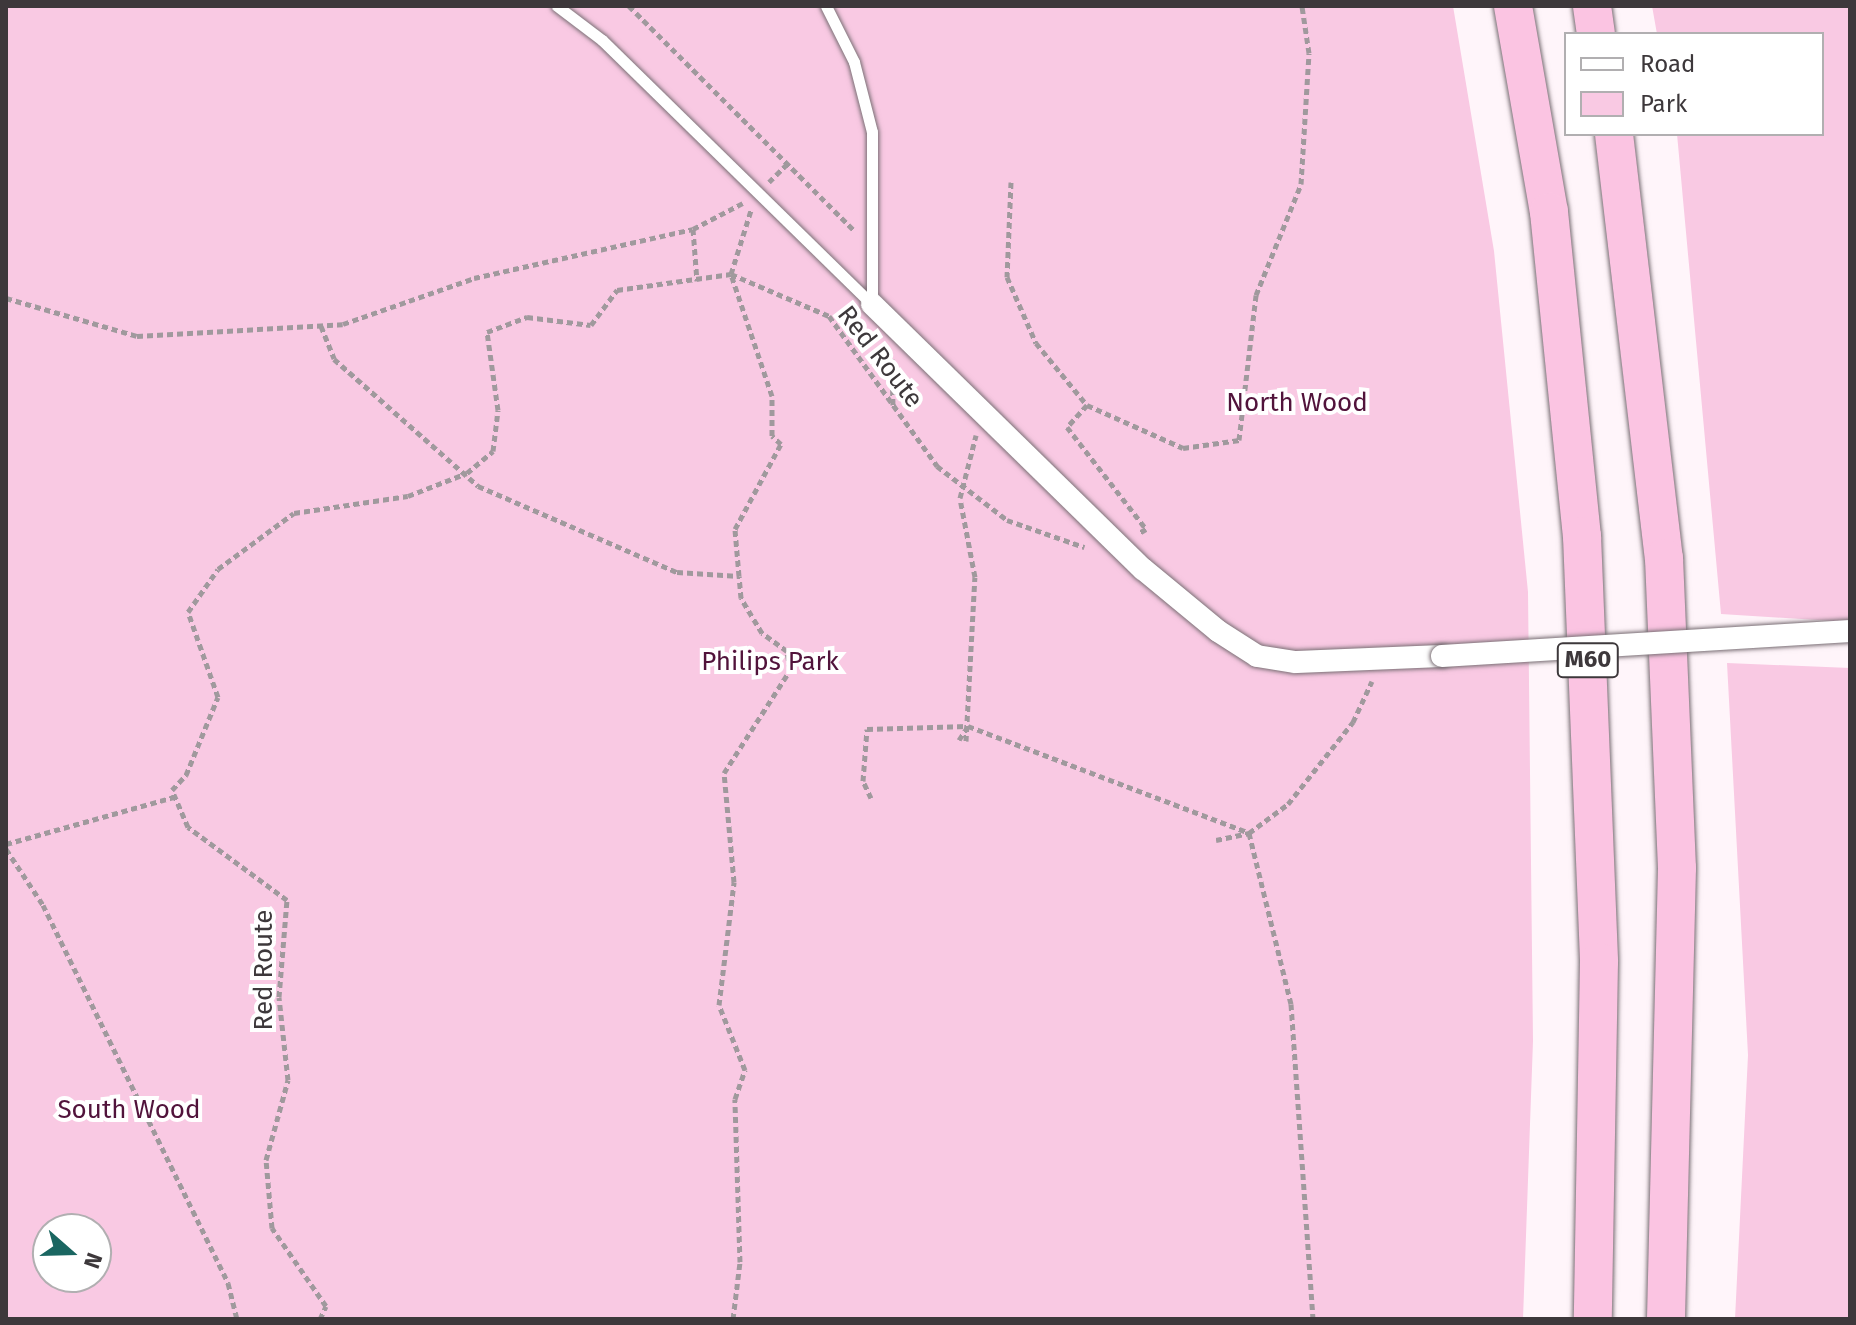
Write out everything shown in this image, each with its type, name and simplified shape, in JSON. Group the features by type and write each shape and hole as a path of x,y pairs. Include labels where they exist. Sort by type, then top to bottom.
{"highway":[{"name":"M60","path":"1513,6 1549,212 1582,536 1599,962 1593,1319"},
{"path":"1592,6 1596,32"},
{"path":"1614,136 1666,604 1677,868 1666,1319"}],"street":[{"path":"872,304 1116,542 1257,656 1381,662 1850,631"}],"lane":[{"path":"557,6 602,40 872,304"},
{"path":"826,6 854,62 872,132 869,245 872,304"}],"path":[{"path":"629,6 869,245"},
{"path":"1011,182 1007,277 1036,343 1087,405 1183,448 1239,440 1256,295 1301,184 1309,53 1302,6"},
{"path":"778,174 788,163"},
{"path":"6,298 137,336 321,326 474,278 693,229 755,197 731,274 772,396 772,436 781,444 735,529 741,598 762,633 787,651 790,670 724,773 734,882 719,1005 745,1070 735,1099 740,1262 733,1319"},
{"path":"693,229 697,281"},
{"path":"237,1319 228,1283 43,905 6,847 174,797 218,697 188,612 218,569 294,513 408,496 464,474 493,451 498,410 487,332 527,317 591,325 617,290 731,274"},
{"name":"Red Route","path":"731,274 829,316 937,466 1007,520 1091,549 1116,542"},
{"path":"321,326 334,359 464,474 677,572 739,576"},
{"path":"892,326 893,405"},
{"path":"1087,405 1067,427 1146,529 1116,542"},
{"path":"963,741 968,726 975,577 963,486 982,411"},
{"path":"1216,840 1249,833 1288,804 1353,722 1381,662"},
{"path":"871,798 863,781 867,729 968,726 1249,833"},
{"name":"Red Route","path":"174,797 188,827 287,900 279,997 288,1080 266,1160 272,1228 326,1306 320,1319"},
{"path":"1249,833 1291,1004 1313,1319"}],"green space":[{"name":"Philips Park","path":"6,6 1453,6 1494,251 1528,592 1533,1041 1523,1319 6,1319"},
{"path":"1652,6 1850,6 1850,622 1721,614 1677,136 1824,136 1824,32 1657,32"},
{"path":"1727,663 1850,668 1850,1319 1735,1319 1748,1055"}],"park label":[{"name":"North Wood","path":"1297,403"},
{"name":"South Wood","path":"129,1110"}]}
